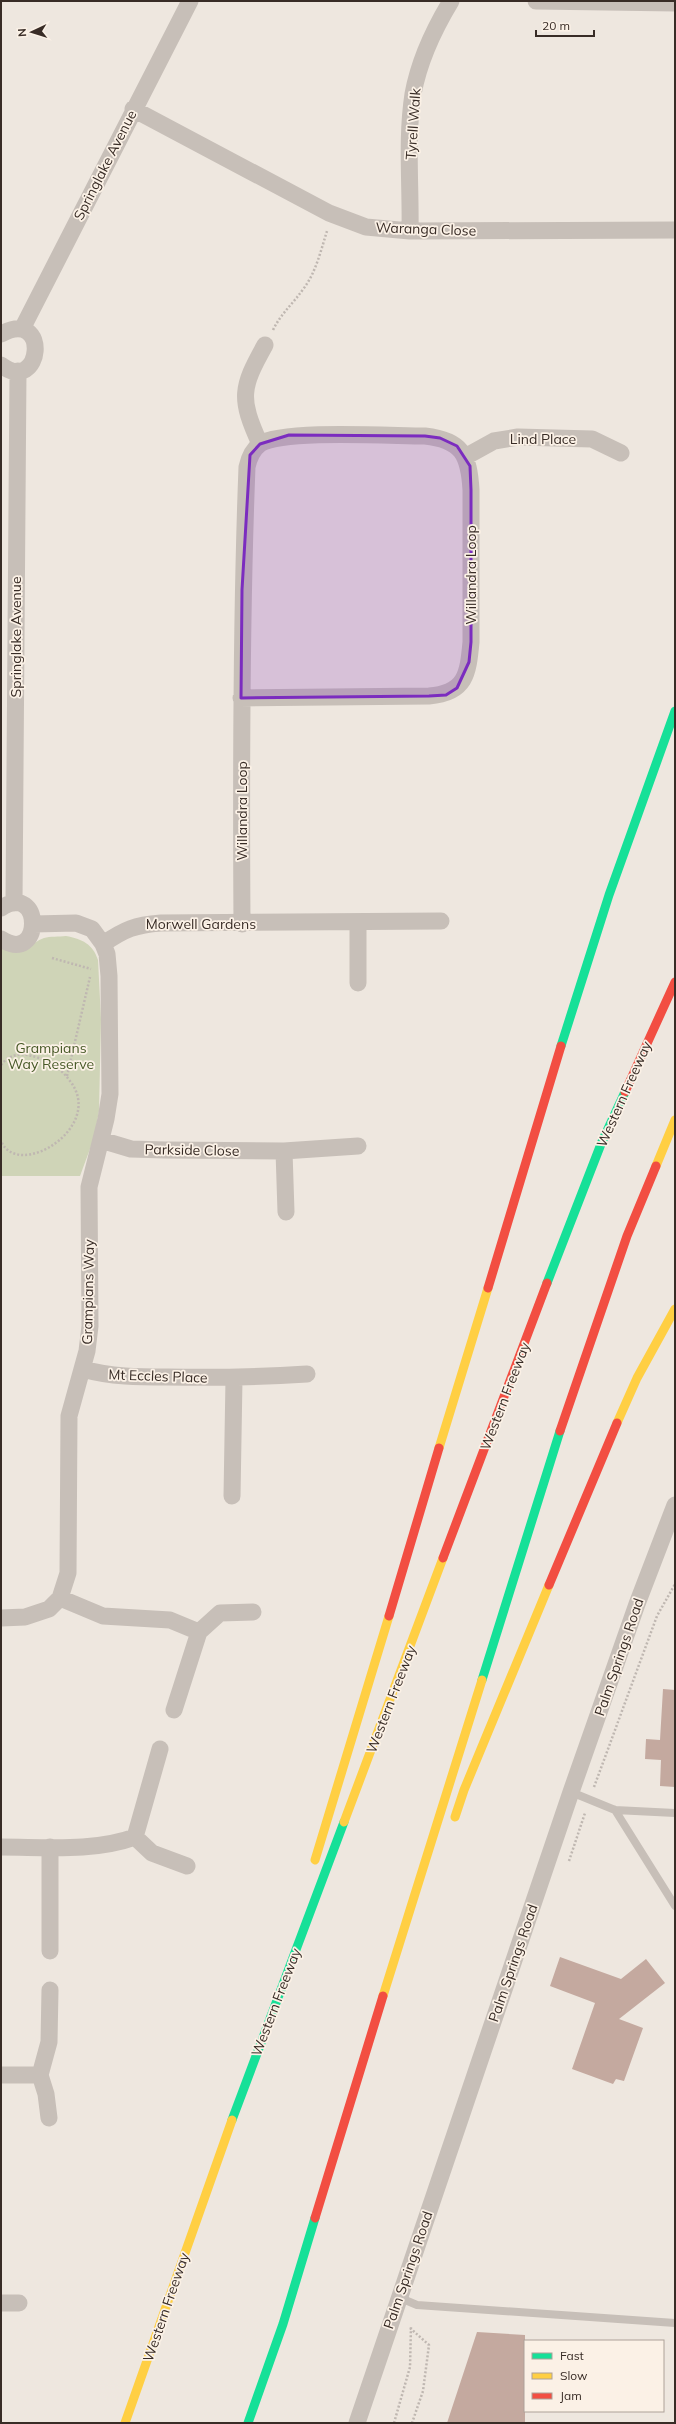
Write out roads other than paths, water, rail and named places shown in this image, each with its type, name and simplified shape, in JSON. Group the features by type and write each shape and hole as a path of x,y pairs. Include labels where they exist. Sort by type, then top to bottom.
{"highway":[{"path":"312,1872 558,1055 609,895 675,711"},
{"name":"Western Freeway","path":"125,2423 259,2045 601,1144 675,982"},
{"path":"283,2324 398,1947 569,1403 627,1236 675,1120"},
{"path":"451,1828 464,1790 601,1461 637,1378 675,1308"},
{"path":"259,2045 300,1909"},
{"path":"248,2423 387,2016"}],"street":[{"name":"Springlake Avenue","path":"22,329 133,109 190,1"},
{"name":"Tyrell Walk","path":"410,231 410,145 413,94 417,76 434,30 451,1"},
{"path":"536,1 675,3"},
{"name":"Waranga Close","path":"133,109 329,213 366,227 410,231 675,230"},
{"path":"1,334 10,329 22,329 34,340 36,352 32,363 18,371 8,370 1,365"},
{"path":"260,444 251,425 245,392 248,376 265,345"},
{"name":"Springlake Avenue","path":"8,905 18,371"},
{"name":"Willandra Loop","path":"241,698 430,696 446,695 457,688 465,676 471,642 470,466 457,446 449,442 425,436 289,436 260,444 250,455 247,468 242,590 241,698 242,924"},
{"name":"Lind Place","path":"465,457 494,440 518,437 592,439 621,453"},
{"path":"1,939 8,943 20,943 30,936 34,924 28,909 8,905"},
{"name":"Morwell Gardens","path":"103,944 126,929 140,924 441,921"},
{"path":"358,922 358,983"},
{"path":"34,924 76,923 92,929 103,944"},
{"name":"Grampians Way","path":"60,1598 68,1573 69,1416 83,1369 90,1326 89,1187 101,1140 110,1094 109,976 107,954 103,944"},
{"name":"Parkside Close","path":"101,1140 131,1149 284,1150 358,1146"},
{"path":"284,1150 286,1212"},
{"name":"Mt Eccles Place","path":"83,1369 106,1375 129,1377 234,1379 306,1374"},
{"path":"232,1496 234,1379"},
{"name":"Palm Springs Road","path":"357,2423 398,2297 571,1792 637,1604 675,1505"},
{"path":"1,1618 25,1618 39,1614 49,1609 60,1598 103,1616 170,1620 199,1632"},
{"path":"174,1710 199,1632 220,1613 253,1612"},
{"path":"135,1837 160,1749"},
{"path":"1,1847 100,1846 122,1842 135,1837"},
{"path":"135,1837 152,1853 187,1866"},
{"path":"50,1847 50,1951"},
{"path":"49,2118 46,2094 40,2075 49,2042 50,1990"},
{"path":"1,2074 40,2075"},
{"path":"1,2303 19,2303"}],"lane":[{"path":"571,1792 614,1810 675,1813"},
{"path":"614,1810 675,1906"},
{"path":"398,2297 416,2305 675,2323"}],"park label":[{"name":"Grampians Way Reserve","path":"51,1056"}]}
